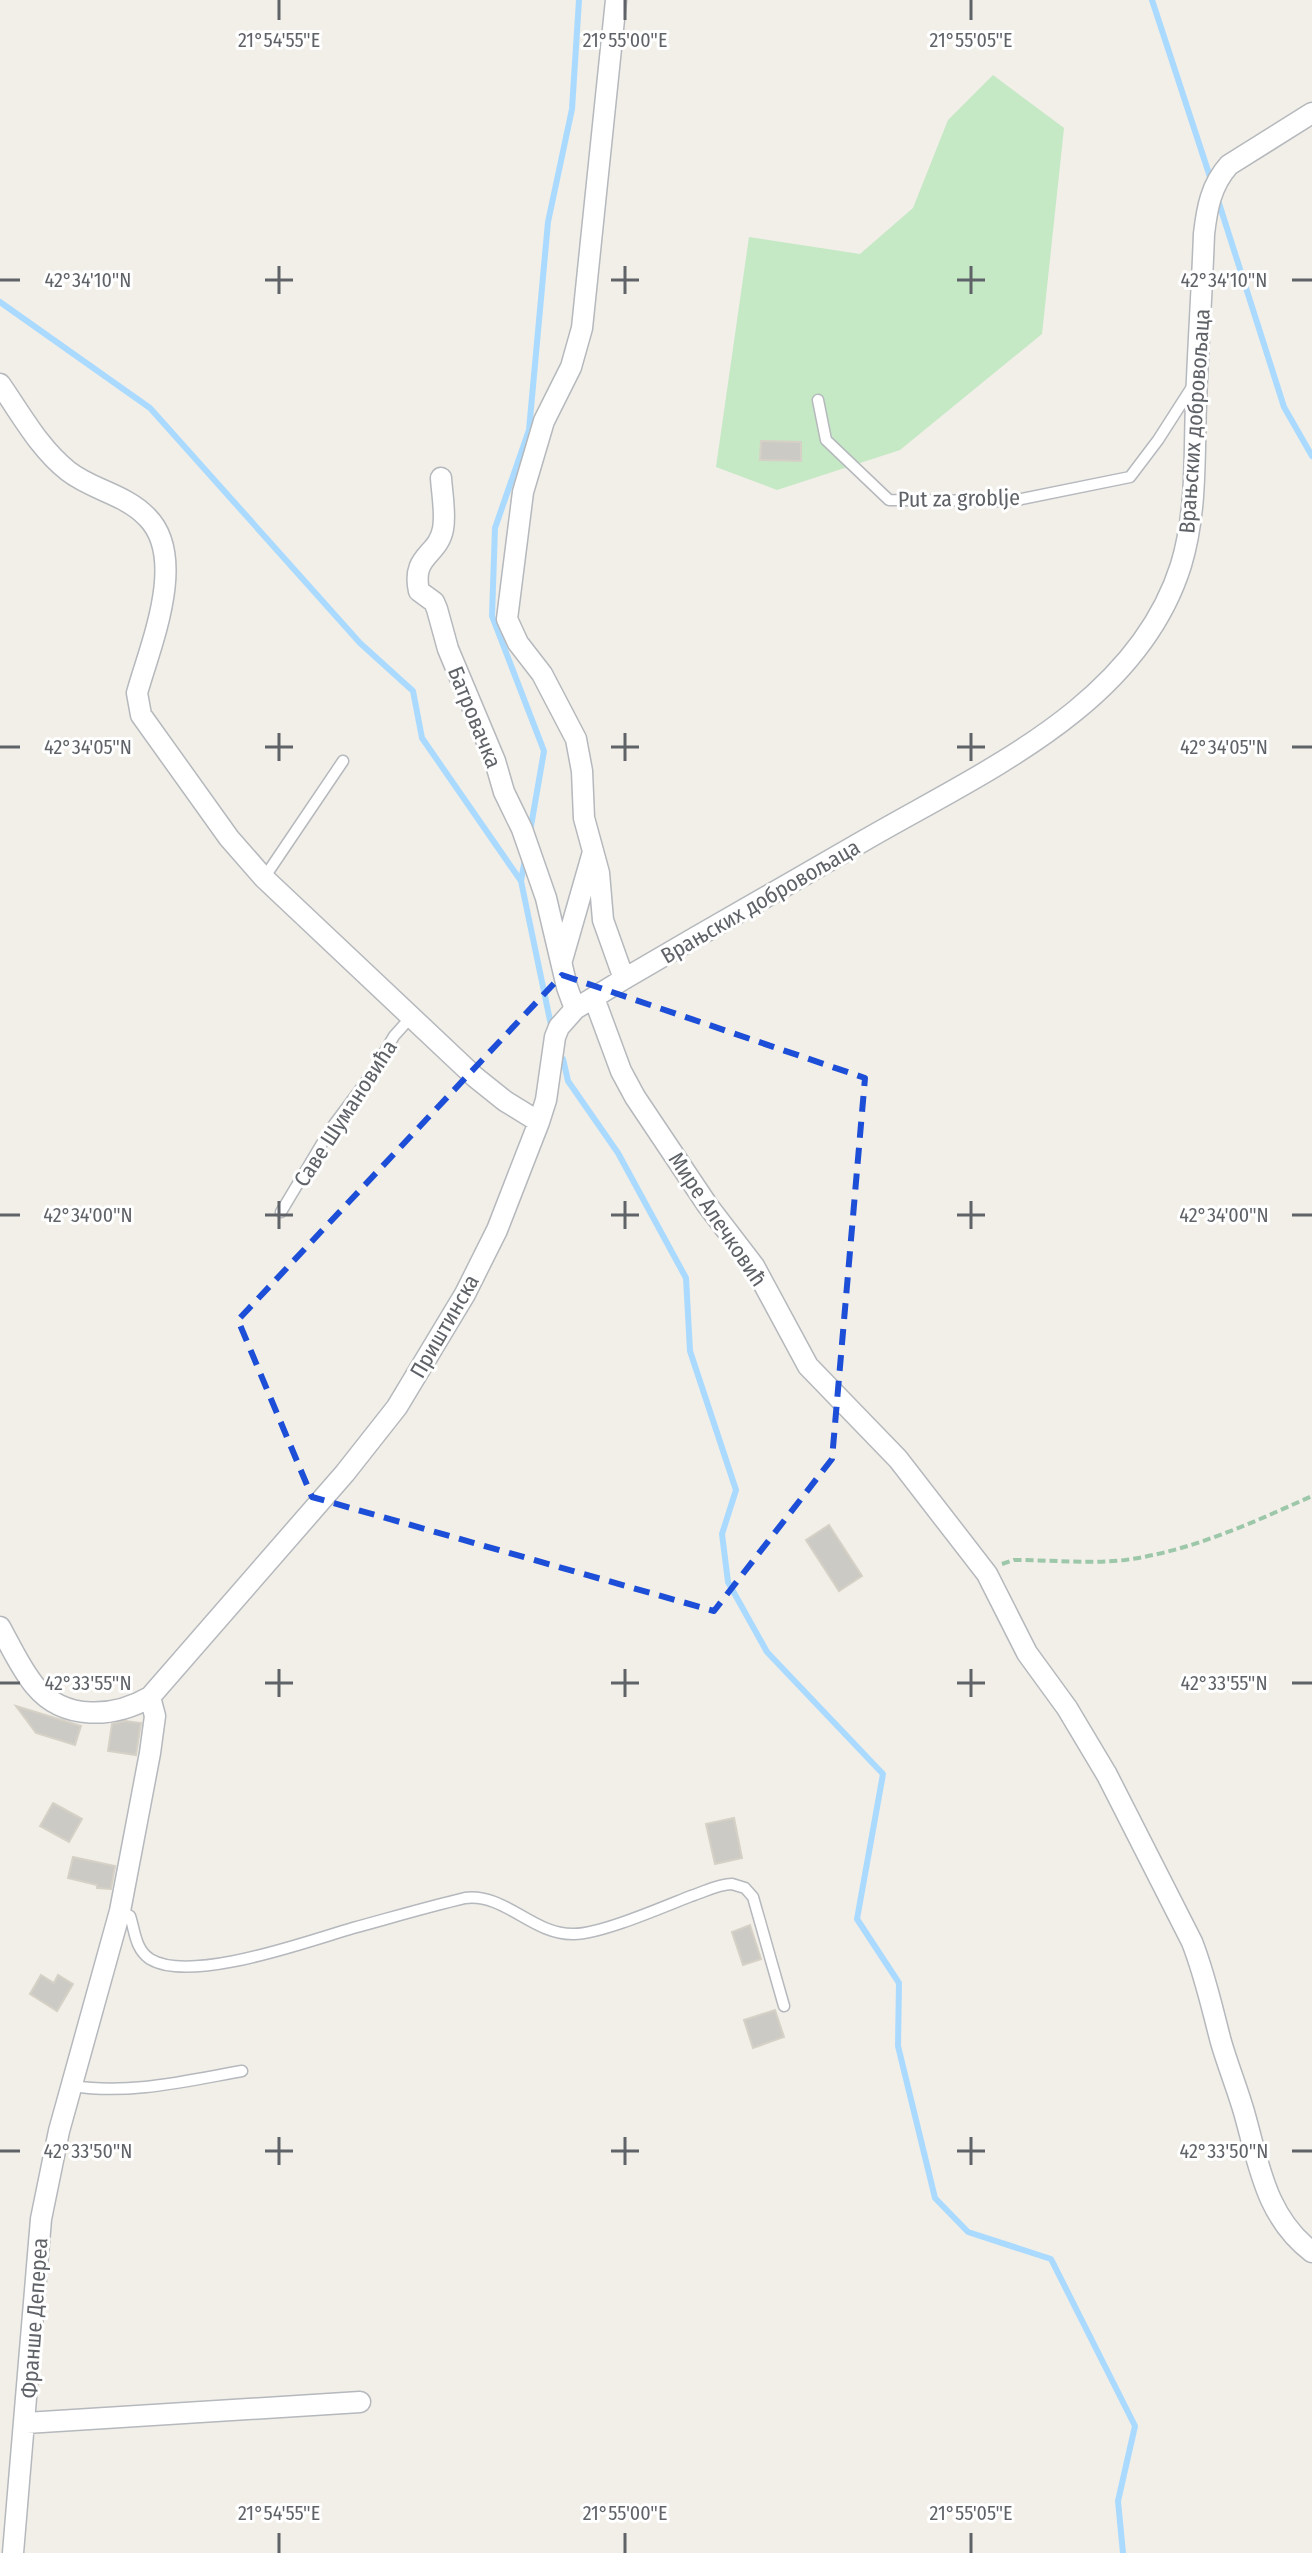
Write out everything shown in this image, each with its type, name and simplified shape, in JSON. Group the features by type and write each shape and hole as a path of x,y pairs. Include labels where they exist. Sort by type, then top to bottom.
{"street":[{"path":"616,0 582,328 571,367 544,421 532,456 523,492 507,619 518,643 542,674 576,739 582,771 584,818 599,873 603,920 624,979"},
{"name":"Врањских добровољаца","path":"594,998 996,764 1065,718 1100,689 1148,633 1180,566 1193,508 1207,211 1220,175 1229,165 1312,113"},
{"name":"Саве Шумановића","path":"0,384 55,460 81,481 135,507 156,530 163,547 164,594 137,693 141,715 229,838 264,878 475,1077 539,1122"},
{"name":"Батровачка","path":"441,478 443,528 439,540 419,564 419,591 434,602 448,649 495,761 504,792 522,829 546,898 575,1009"},
{"path":"561,963 593,852"},
{"name":"Приштинска","path":"150,1697 345,1473 410,1386 465,1294 491,1243 546,1100 555,1037 565,1018 594,998"},
{"name":"Мире Алечковић","path":"594,998 621,1071 635,1097 708,1206 754,1266 808,1366 898,1459 987,1574 1027,1653 1067,1708 1107,1775 1202,1967 1267,2195 1285,2226 1312,2252"},
{"path":"0,1627 34,1684 54,1701 77,1711 105,1713 135,1706 150,1697"},
{"name":"Франше Депереа","path":"13,2553 41,2219 59,2131 120,1911 150,1753 155,1716 150,1697"},
{"path":"26,2423 360,2402"}],"lane":[{"name":"Put za groblje","path":"818,400 826,440 889,500 1012,501 1130,477 1198,378"},
{"path":"264,878 343,761"},
{"name":"Саве Шумановића","path":"281,1212 330,1130 371,1075 394,1036 412,1016"},
{"path":"120,1911 130,1916 137,1942 152,1960 200,1966 261,1955 465,1898 484,1897 535,1925 573,1934 599,1929 732,1884 745,1888 753,1897 784,2006"},
{"path":"73,2086 109,2090 242,2071"}],"path":[{"path":"987,1574 999,1565 1014,1560 1096,1562 1155,1555 1204,1541 1312,1496"}],"highlighted area":[{"path":"562,975 865,1078 832,1459 714,1611 312,1497 238,1320"}],"green space":[{"path":"993,75 1064,128 1042,334 900,450 777,490 716,467 749,237 860,254 913,208 948,120"}],"building":[{"path":"761,441 801,442 801,461 760,460"},
{"path":"829,1525 862,1576 839,1591 806,1540"},
{"path":"16,1706 81,1726 75,1745 36,1733"},
{"path":"125,1721 141,1723 136,1755 108,1751 112,1724"},
{"path":"53,1803 82,1819 69,1842 40,1826"},
{"path":"734,1818 742,1858 715,1864 706,1824"},
{"path":"73,1857 115,1866 111,1889 97,1888 97,1885 68,1878"},
{"path":"750,1925 761,1959 743,1965 732,1932"},
{"path":"41,1975 54,1983 58,1975 73,1984 57,2011 30,1994"},
{"path":"775,2010 784,2037 753,2048 744,2020"}],"waterway":[{"path":"530,832 544,751 492,616 495,528 529,430 548,222 572,109 579,0"},
{"path":"1152,0 1212,183"},
{"path":"1217,197 1284,407 1312,456"},
{"path":"0,302 150,408 360,643 413,691 422,738 521,881 552,1030"},
{"path":"521,881 525,859"},
{"path":"563,1059 568,1081 618,1153 686,1278 690,1351 736,1490 722,1534 728,1582 767,1652 883,1774 857,1919 899,1983 898,2046 935,2198 968,2232 1051,2259 1135,2426 1118,2501 1123,2553"}]}
